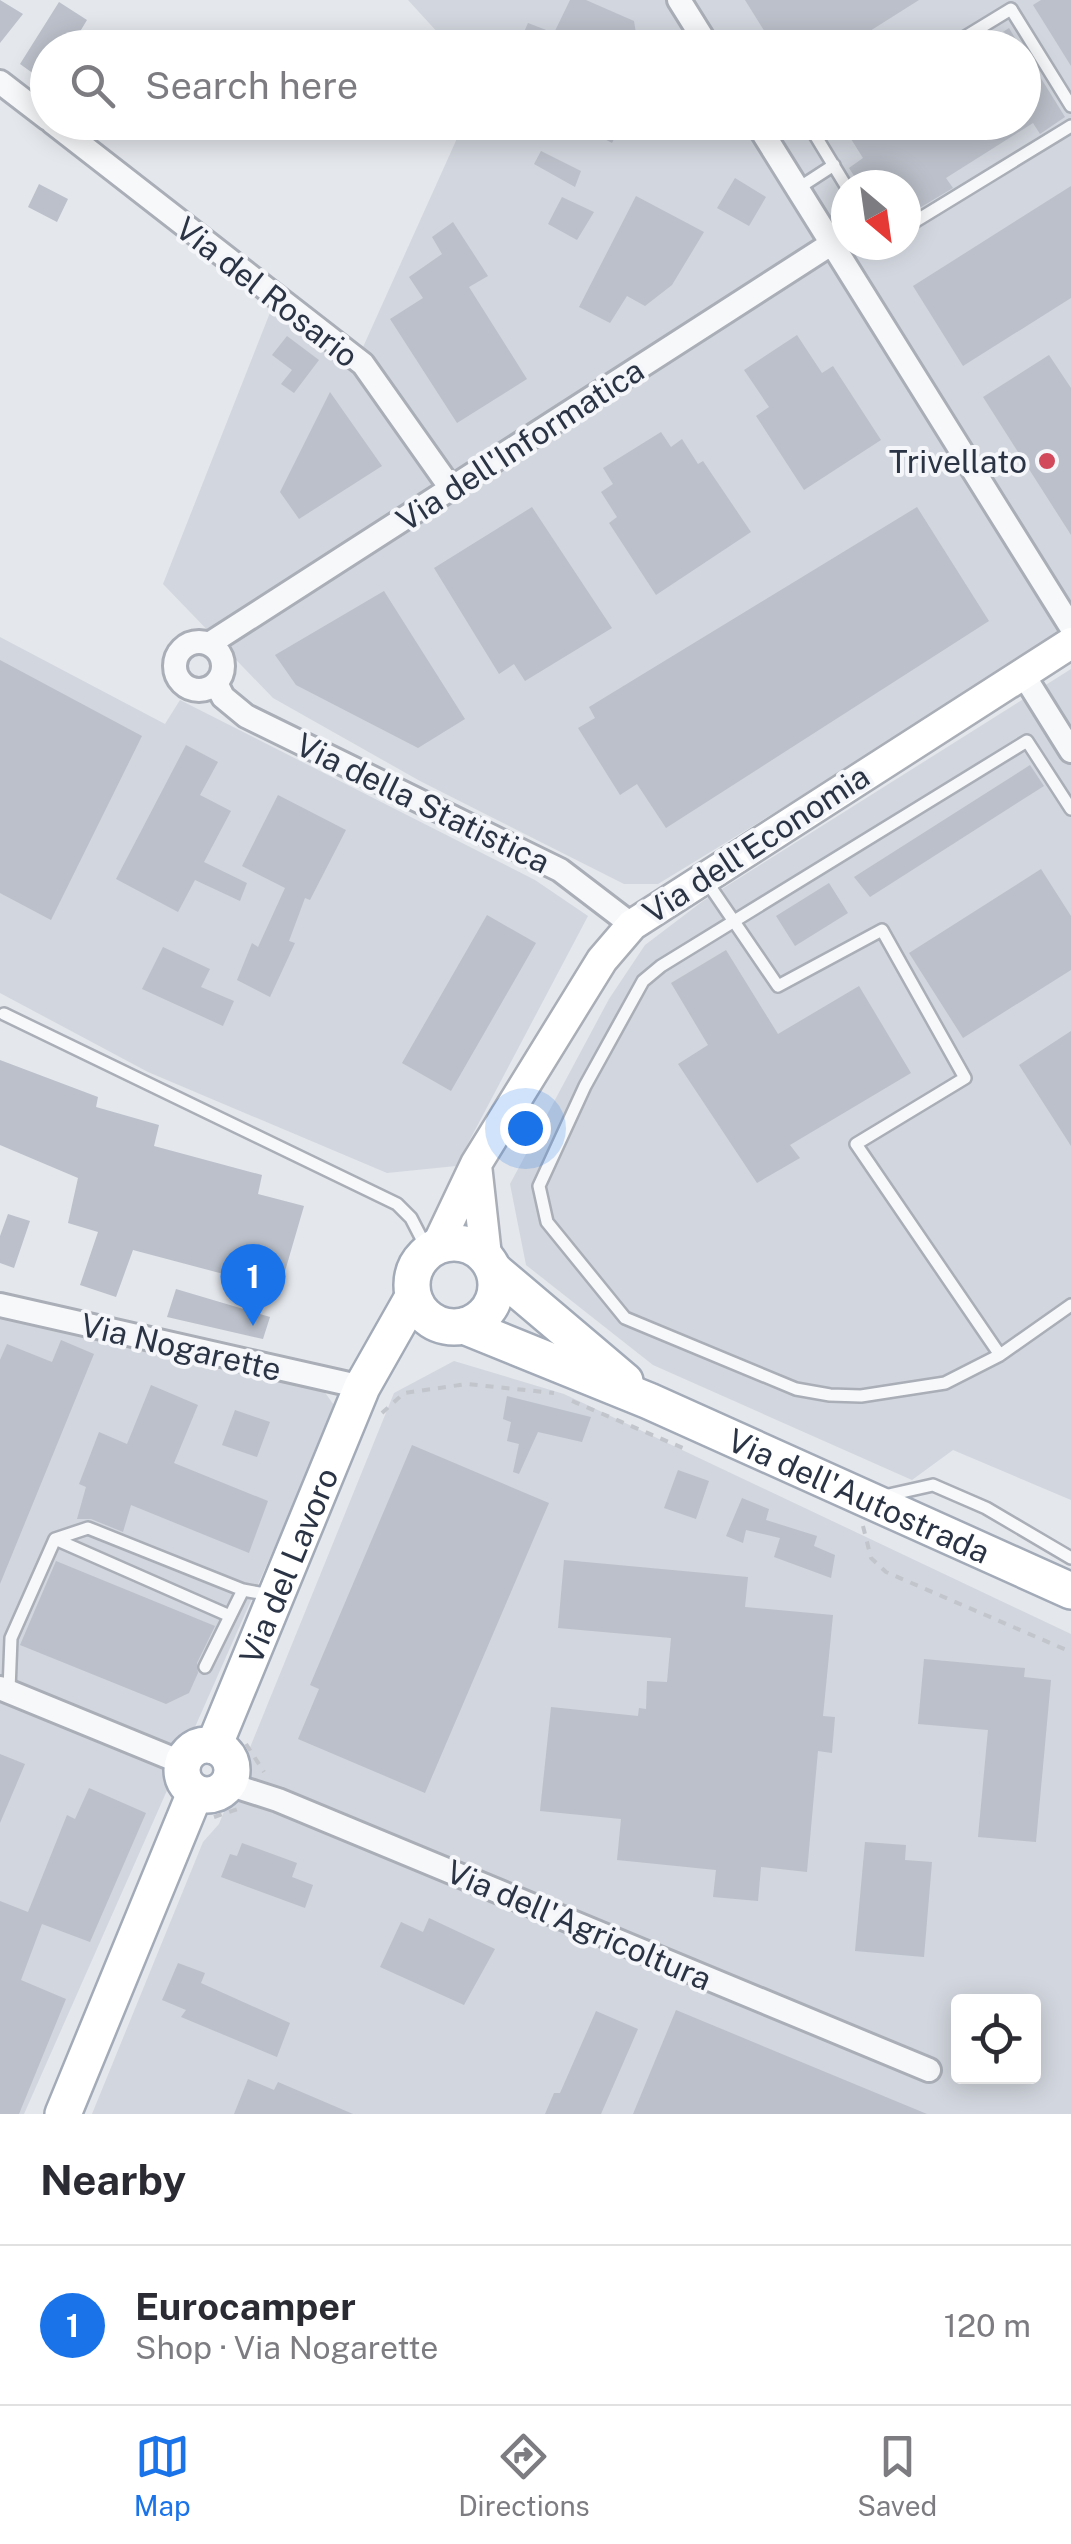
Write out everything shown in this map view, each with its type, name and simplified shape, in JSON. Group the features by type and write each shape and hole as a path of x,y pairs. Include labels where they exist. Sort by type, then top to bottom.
{"main road":[{"name":"Via dell'Economia","path":"433,1248 476,1164 602,960 632,924 1071,643"},
{"path":"458,1327 478,1321 495,1298 476,1164"},
{"name":"Via dell'Autostrada","path":"433,1248 464,1243 649,1401"},
{"path":"413,1297 414,1272 433,1248"},
{"name":"Via dell'Autostrada","path":"413,1297 428,1318 649,1401 868,1512 1071,1591"},
{"name":"Via del Lavoro","path":"202,1780 231,1761 214,1746 259,1593 413,1297"},
{"name":"Via del Lavoro","path":"357,1399 397,1358 458,1327"},
{"path":"63,2114 202,1780"}],"street":[{"path":"679,0 697,30"},
{"name":"Via del Rosario","path":"0,82 30,105"},
{"name":"Via del Rosario","path":"74,140 362,364 452,490"},
{"path":"767,140 831,244"},
{"name":"Via dell'Informatica","path":"210,644 277,597 452,490 831,244"},
{"path":"841,260 1071,626"},
{"path":"195,642 210,644 223,662 216,682 196,690 182,683 175,670 182,649 195,642"},
{"path":"1023,674 1071,751"},
{"name":"Via della Statistica","path":"216,682 224,697 246,716 560,870 632,924"},
{"name":"Via Nogarette","path":"0,1305 357,1399"},
{"name":"Via dell'Agricoltura","path":"4,1690 202,1780 278,1800 929,2070"}],"lane":[{"path":"976,30 1011,8 1024,30"},
{"path":"1041,57 1071,106"},
{"path":"921,218 1071,126"},
{"path":"818,140 836,170"},
{"path":"798,189 834,166"},
{"path":"1071,808 1027,741 643,981 585,1086 539,1186 547,1222 625,1318 796,1388 861,1396 945,1383 1000,1355 1071,1305"},
{"path":"703,876 778,986 882,930 965,1078 856,1144 1000,1355"},
{"path":"4,1014 396,1204 433,1248"},
{"path":"868,1512 933,1484 986,1508 1071,1558"},
{"path":"4,1690 11,1638 55,1538 88,1528 259,1593"},
{"path":"55,1538 230,1616"},
{"path":"205,1667 230,1616 259,1593"}],"path":[{"path":"357,1399 373,1421 404,1393 467,1384 552,1392 698,1454"},
{"path":"868,1512 871,1558 886,1572 1071,1652"}],"shaded area":[{"path":"408,0 1071,0 1071,620 1042,649 658,884 624,884 420,781 273,698 163,584 277,295 359,356 456,140 1041,140 1041,30 435,30"},
{"path":"0,637 165,724 180,700 535,880 588,916 456,1166 387,1173 148,1072 0,993"},
{"path":"1071,669 1071,1500 953,1450 912,1480 653,1365 526,1265 510,1184 609,999 645,945 703,901"},
{"path":"0,1311 321,1387 336,1408 24,2114 0,2114"},
{"path":"454,1361 564,1394 1071,1634 1071,2114 92,2114 203,1842 219,1824 394,1393"}],"building":[{"path":"0,0 23,14 0,43"},
{"path":"570,0 586,0 634,21 636,30 555,30"},
{"path":"745,0 919,0 872,30 764,30"},
{"path":"1041,0 1071,0 1071,66 1033,5"},
{"path":"59,2 87,20 81,30 41,30"},
{"path":"528,23 546,30 525,30"},
{"path":"30,48 30,71 20,64"},
{"path":"1041,78 1065,117 1041,133"},
{"path":"852,140 1006,140 946,178 953,188 921,207 921,170 849,168 863,158"},
{"path":"541,151 581,171 575,187 534,164"},
{"path":"735,178 766,197 749,226 717,208"},
{"path":"39,184 68,199 57,222 28,207"},
{"path":"1071,186 1071,298 963,366 913,286"},
{"path":"636,196 704,232 672,285 645,306 627,296 610,323 579,307"},
{"path":"562,197 594,212 577,240 548,224"},
{"path":"453,222 488,276 469,287 527,379 457,423 390,319 423,298 409,277 442,254 432,237"},
{"path":"797,335 822,373 833,366 881,440 804,490 756,416 769,407 744,370"},
{"path":"287,336 319,360 294,393 281,384 292,370 272,355"},
{"name":"Trivellato","path":"1049,355 1071,388 1071,535 983,397"},
{"path":"330,392 382,466 299,519 280,492"},
{"path":"661,432 671,447 682,439 698,464 703,461 751,532 656,595 609,523 617,517 601,492 613,484 603,468"},
{"path":"532,507 612,628 525,681 514,664 499,674 434,568"},
{"path":"917,507 989,621 666,828 637,784 620,795 578,728 595,718 589,707"},
{"path":"384,591 465,719 418,748 296,685 275,655"},
{"path":"0,660 142,736 51,920 0,893"},
{"path":"186,745 218,762 200,795 231,811 204,862 247,883 240,901 195,880 178,912 116,879"},
{"path":"1030,765 1044,786 870,897 854,877"},
{"path":"278,795 346,830 310,900 305,898 289,941 295,943 270,997 237,980 252,943 258,947 285,888 242,866"},
{"path":"1041,869 1071,916 1071,970 963,1038 909,953"},
{"path":"829,883 848,913 795,946 776,916"},
{"path":"487,915 536,943 451,1091 402,1063"},
{"path":"163,947 210,969 201,987 234,1001 223,1026 142,989"},
{"path":"726,950 778,1034 859,986 911,1073 790,1145 800,1158 757,1183 678,1064 708,1045 671,983"},
{"path":"1071,1031 1071,1146 1019,1065"},
{"path":"0,1060 98,1097 96,1107 159,1125 154,1146 262,1175 258,1194 304,1206 283,1278 237,1260 231,1276 133,1250 116,1297 80,1285 98,1232 68,1223 78,1178 0,1145"},
{"path":"8,1214 30,1221 14,1268 0,1263 0,1236"},
{"path":"176,1289 270,1317 263,1339 167,1317"},
{"path":"61,1340 94,1354 0,1584 0,1360 7,1344 52,1362"},
{"path":"151,1385 198,1405 174,1463 268,1501 249,1553 131,1505 123,1532 91,1519 77,1519 86,1487 79,1484 99,1432 127,1444"},
{"path":"507,1396 591,1417 582,1442 538,1432 519,1474 513,1472 519,1444 507,1441 511,1422 503,1419"},
{"path":"235,1410 270,1422 257,1457 222,1445"},
{"path":"412,1445 549,1503 425,1793 298,1739 319,1689 310,1685"},
{"path":"678,1470 709,1481 696,1519 664,1508"},
{"path":"742,1498 769,1509 766,1520 817,1536 814,1546 835,1555 831,1578 774,1557 780,1538 746,1530 743,1543 726,1536"},
{"path":"564,1560 748,1577 745,1607 833,1615 823,1716 835,1717 832,1753 818,1751 807,1872 761,1867 758,1901 713,1897 716,1870 617,1860 621,1819 540,1811 551,1707 638,1716 639,1708 646,1709 647,1681 667,1682 671,1638 558,1628"},
{"path":"56,1561 215,1626 197,1663 198,1673 189,1693 166,1704 20,1645"},
{"path":"924,1659 1025,1668 1024,1677 1051,1680 1036,1842 978,1837 988,1730 918,1724"},
{"path":"0,1754 25,1764 0,1823"},
{"path":"89,1788 146,1813 90,1942 42,1924 21,1980 66,1999 19,2114 0,2114 0,1901 28,1912 67,1815 75,1819"},
{"path":"865,1842 906,1845 905,1860 932,1862 924,1957 855,1951"},
{"path":"242,1843 297,1863 292,1877 313,1885 305,1908 221,1877 230,1854 237,1856"},
{"path":"429,1918 495,1949 464,2005 380,1967 401,1922 423,1932"},
{"path":"178,1963 205,1973 201,1983 290,2023 277,2057 181,2017 186,2010 162,2000"},
{"path":"676,2010 927,2114 633,2114"},
{"path":"596,2011 638,2029 601,2114 545,2114 554,2093 560,2093"},
{"path":"248,2079 274,2090 278,2082 353,2114 234,2114"}],"place":[{"name":"Trivellato","path":"1047,461"},
{"name":"Eurocamper","path":"253,1326"}]}
